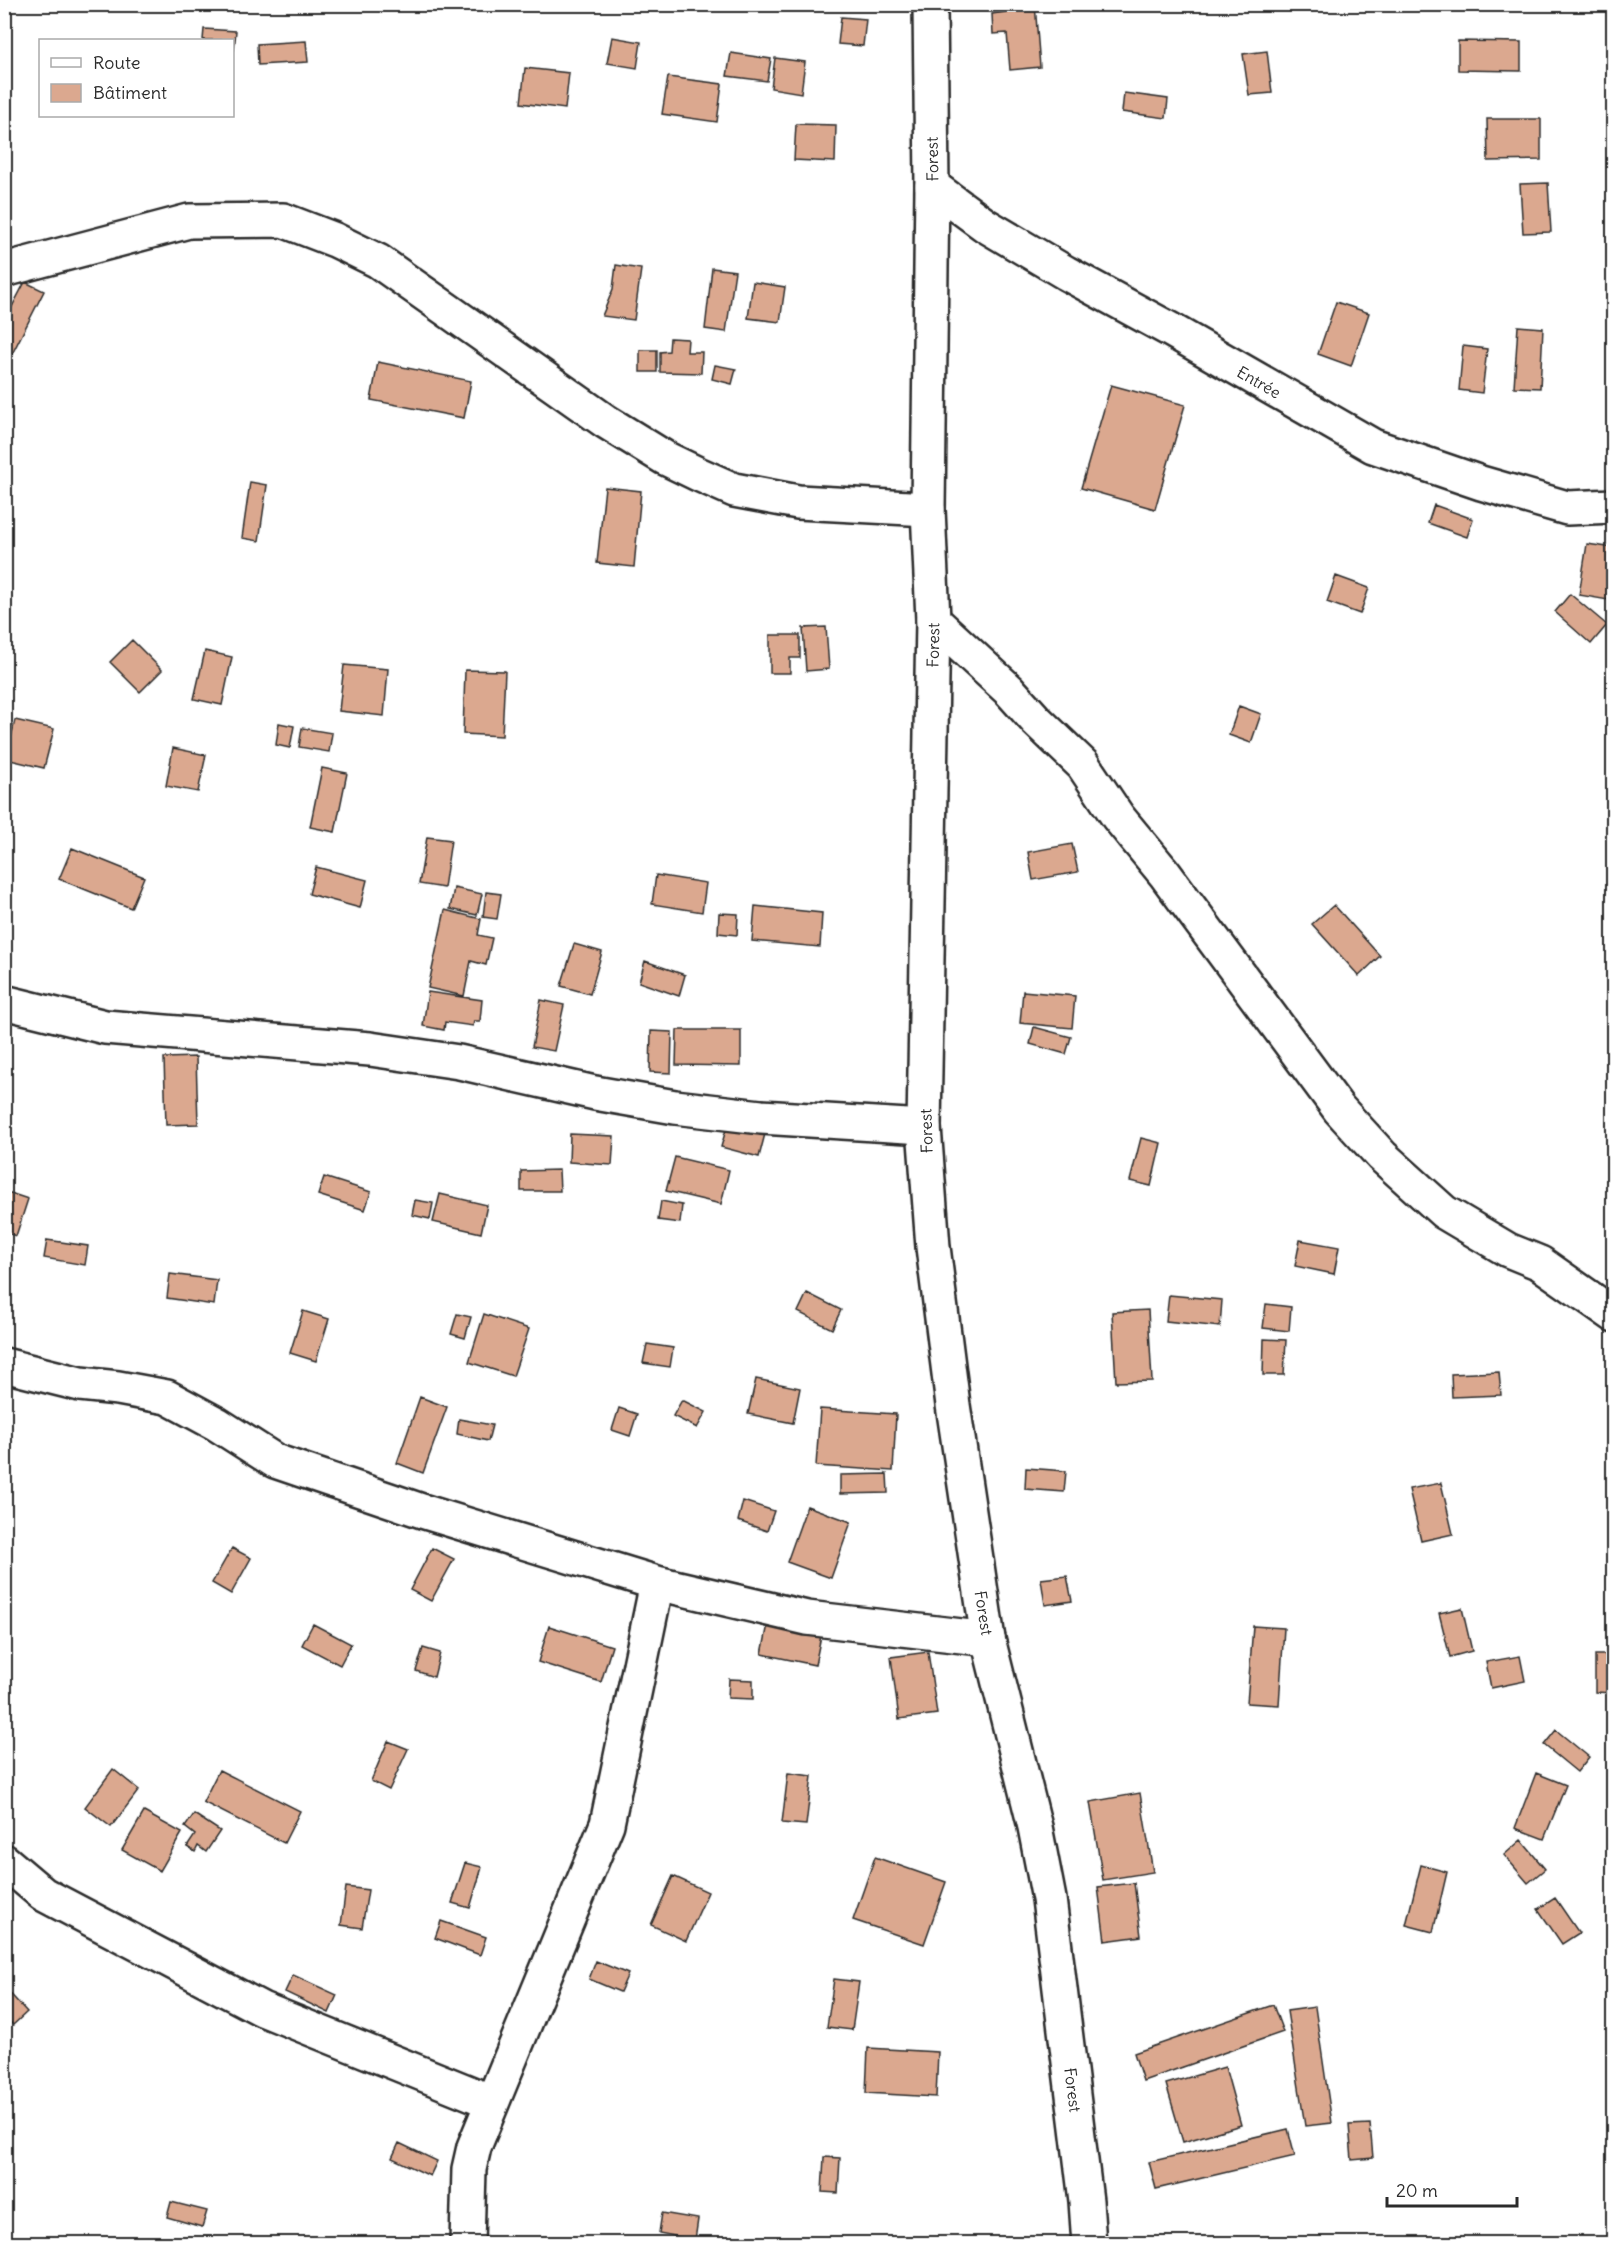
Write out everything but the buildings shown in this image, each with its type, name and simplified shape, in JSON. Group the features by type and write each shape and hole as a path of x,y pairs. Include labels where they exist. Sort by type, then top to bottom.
{"street":[{"name":"Forest","path":"930,4 932,186 928,509 933,620 924,1127 933,1247 953,1405 988,1639 1035,1827 1049,1899 1086,2201 1089,2244"},
{"name":"Entrée","path":"932,186 985,225 1056,267 1373,446 1481,483 1567,508 1614,506"},
{"path":"4,270 189,221 284,220 335,240 378,261 605,422 665,458 698,474 734,490 798,502 928,509"},
{"path":"933,620 1009,690 1036,720 1083,765 1118,817 1194,912 1339,1109 1382,1156 1444,1212 1508,1250 1540,1263 1614,1316"},
{"path":"4,1002 105,1027 370,1049 459,1062 595,1093 675,1107 761,1117 924,1127"},
{"path":"4,1365 80,1384 167,1397 217,1424 275,1461 422,1511 657,1583 807,1617 988,1639"},
{"path":"467,2244 469,2169 474,2147 607,1824 657,1583"},
{"path":"4,1861 43,1894 261,2009 492,2102"}]}
